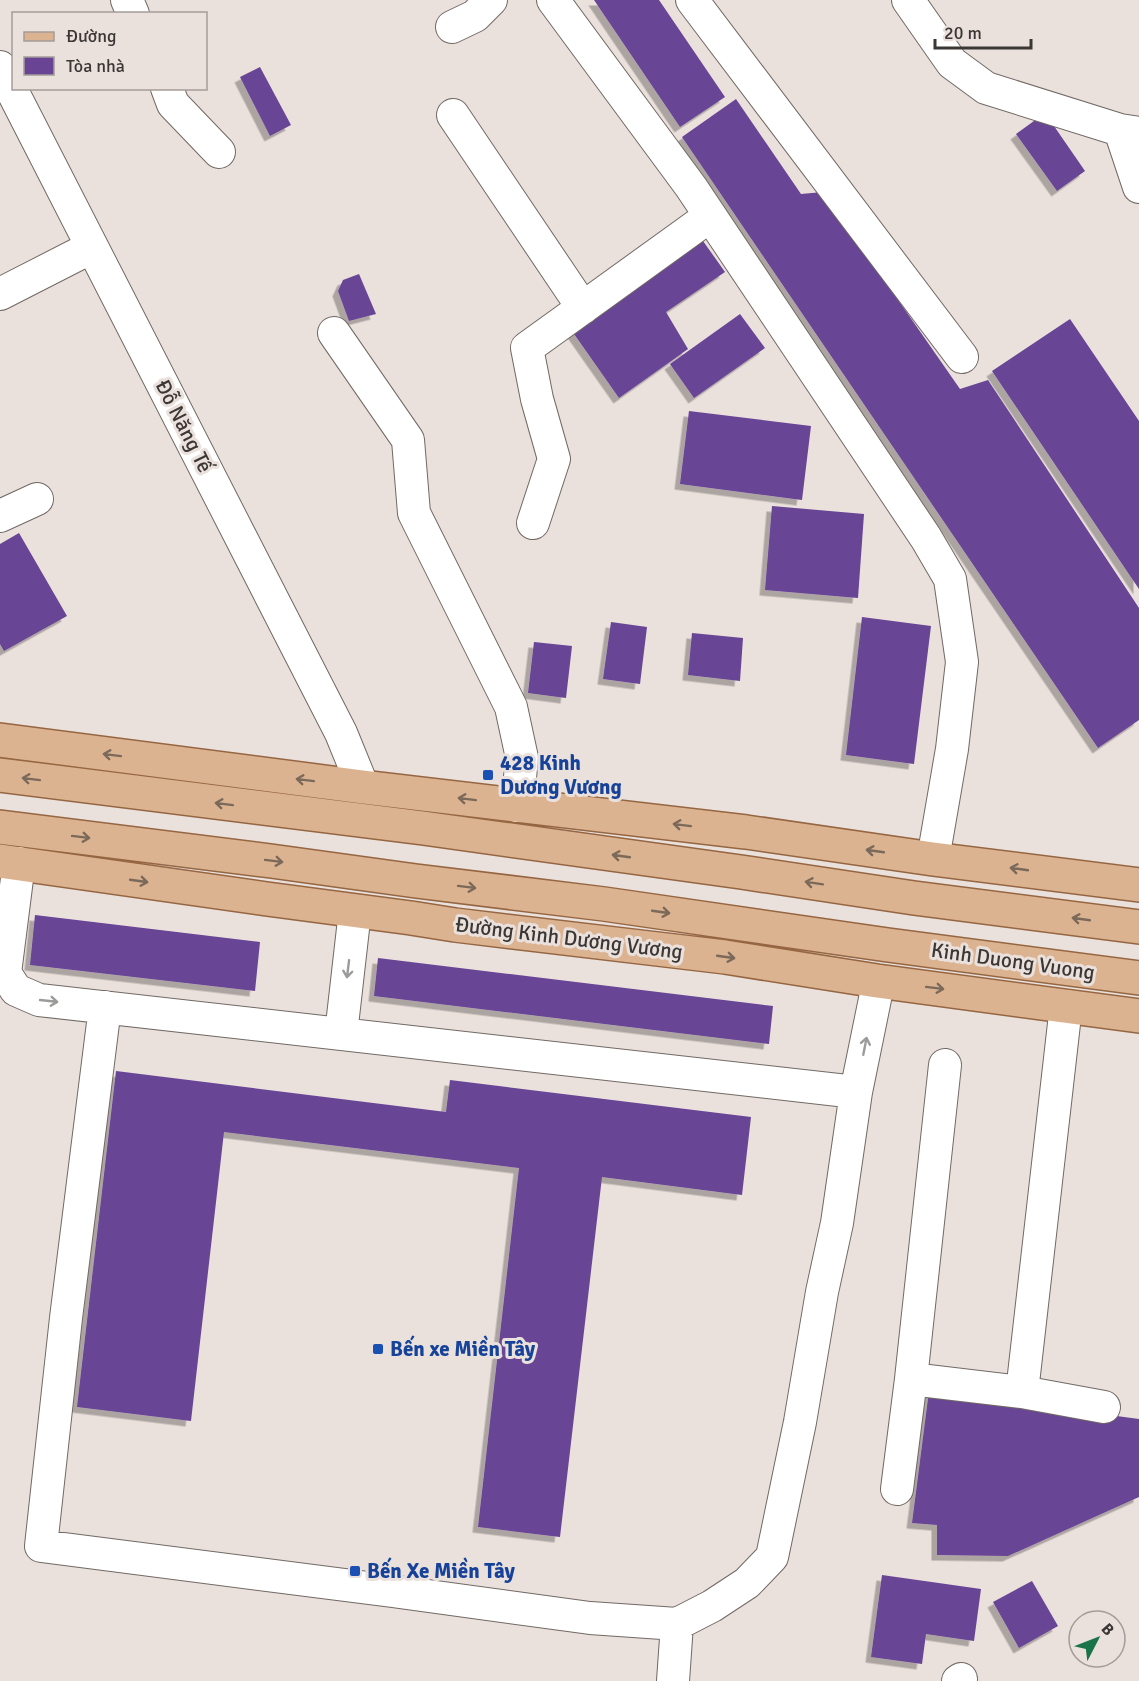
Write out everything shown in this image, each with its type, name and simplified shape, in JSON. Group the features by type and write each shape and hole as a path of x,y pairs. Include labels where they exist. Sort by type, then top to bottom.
{"main road":[{"path":"0,741 517,806 746,832 1139,885"},
{"path":"0,775 366,821 914,898 1139,927"},
{"path":"356,911 366,821 363,787"},
{"path":"9,862 11,828"},
{"name":"Đường Kinh Dương Vương","path":"11,828 604,904 888,945"},
{"path":"877,981 888,945 933,859"},
{"name":"Đường Kinh Dương Vương","path":"9,862 455,925 725,957 877,981 1139,1016"},
{"name":"Kinh Duong Vuong","path":"888,945 1139,978"}],"street":[{"path":"452,27 475,16 491,0"},
{"path":"553,0 691,187 926,538 950,579 962,662 952,749 933,859"},
{"path":"692,0 962,357"},
{"path":"910,0 952,63 986,88 1129,132 1139,187"},
{"name":"Đỗ Năng Tế","path":"0,67 340,733 363,787"},
{"path":"168,90 173,104 219,152"},
{"path":"453,116 583,308"},
{"path":"533,523 554,459 537,399 527,348 710,216"},
{"path":"0,294 92,247"},
{"path":"334,333 408,440 414,513 511,707 522,758 517,806"},
{"path":"0,516 37,499"},
{"path":"9,862 5,973 16,990 39,999 856,1092"},
{"path":"340,1034 356,911"},
{"path":"105,1007 66,1318 41,1546 524,1610 590,1618 676,1624 712,1606 747,1583 772,1557 837,1223 856,1092 877,981"},
{"path":"1022,1392 1066,1006"},
{"path":"897,1490 945,1065"},
{"path":"911,1379 1022,1392 1104,1407"},
{"path":"673,1681 676,1624"}],"building":[{"path":"594,0 659,0 725,97 680,127"},
{"path":"260,67 291,125 270,136 240,77"},
{"path":"736,99 801,194 823,192 960,389 988,380 1139,608 1139,720 1098,748 682,137"},
{"path":"1045,113 1085,171 1057,191 1016,134"},
{"path":"703,241 725,272 666,312 688,349 619,398 572,331"},
{"path":"359,274 376,314 349,321 338,291 343,280"},
{"path":"740,314 765,348 694,398 670,364"},
{"path":"1070,319 1139,421 1139,589 992,371"},
{"path":"689,411 811,426 802,500 680,484"},
{"path":"772,506 864,514 858,598 765,590"},
{"path":"19,533 67,616 4,651 0,644 0,544"},
{"path":"862,617 931,626 914,764 846,755"},
{"path":"611,622 647,627 640,684 603,679"},
{"path":"692,633 743,638 740,681 688,675"},
{"path":"534,642 572,646 566,698 528,693"},
{"path":"35,915 260,942 255,991 30,965"},
{"path":"378,958 773,1006 769,1044 374,996"},
{"path":"116,1071 446,1112 450,1080 751,1117 742,1195 602,1177 560,1537 478,1527 519,1168 224,1132 191,1421 77,1407"},
{"path":"929,1391 1139,1419 1139,1497 1008,1556 937,1555 937,1525 912,1523"},
{"path":"882,1575 981,1589 974,1641 926,1634 922,1664 871,1657"},
{"path":"1032,1581 1058,1626 1019,1648 993,1602"}],"place":[{"name":"428 Kinh Dương Vương","path":"488,775"},
{"name":"Bến xe Miền Tây","path":"378,1349"},
{"name":"Bến Xe Miền Tây","path":"355,1571"}]}
